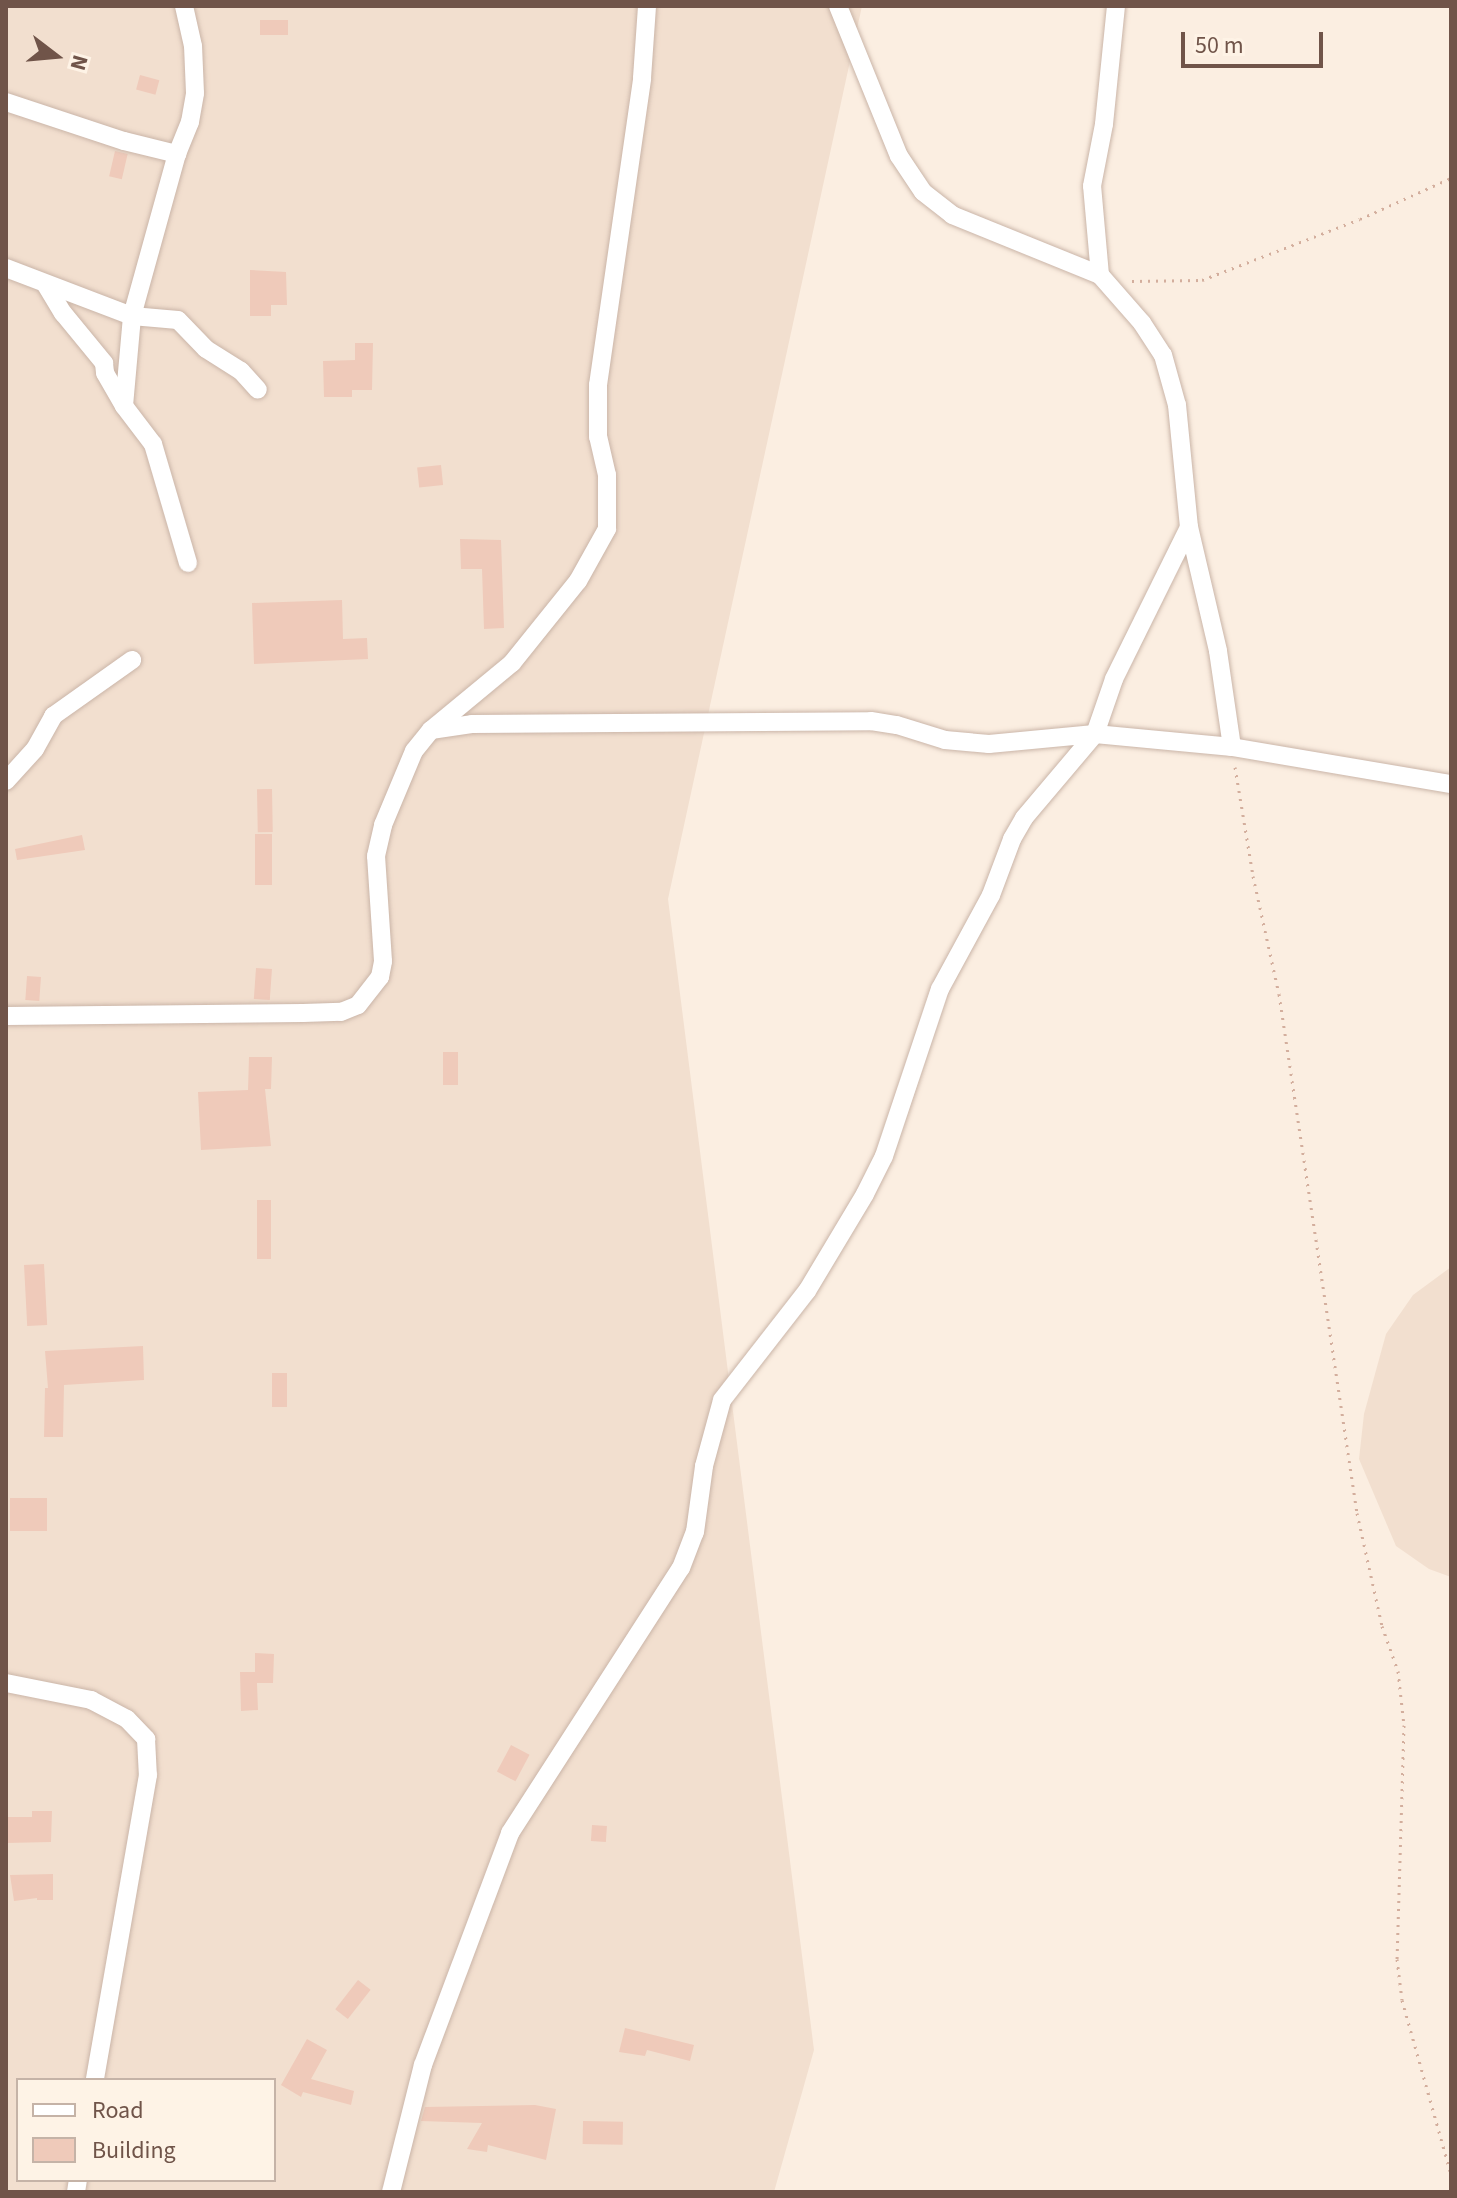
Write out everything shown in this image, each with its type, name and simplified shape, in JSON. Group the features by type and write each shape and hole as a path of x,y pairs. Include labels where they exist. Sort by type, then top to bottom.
{"street":[{"path":"124,406 132,316 177,154 190,122 195,93 193,46 184,6"},
{"path":"6,1016 341,1012 358,1005 380,977 383,961 376,856 383,825 414,751 431,730 512,663 578,581 607,529 607,487 598,437 598,385 642,78 647,6"},
{"path":"838,6 899,156 923,192 952,215 1100,275 1142,323 1163,355 1177,405 1189,527 1218,651 1232,747"},
{"path":"1100,275 1092,186 1094,159 1104,124 1116,6"},
{"path":"6,102 124,141 177,154"},
{"path":"6,268 132,316 178,320 206,349 241,371 258,390"},
{"path":"46,285 63,313 104,363 105,373 124,406 153,444 188,563"},
{"path":"391,2192 423,2065 510,1833 681,1568 695,1532 704,1466 722,1400 781,1329 838,1244 884,1156 940,989 991,895 1012,839 1024,818 1095,734 1114,679 1189,527"},
{"path":"6,781 35,749 53,716 132,660"},
{"path":"431,730 497,723 871,721 897,725 945,740 989,744 1095,734 1232,747 1451,784"},
{"path":"6,1683 91,1700 127,1719 146,1739 148,1775 95,2078"}],"path":[{"path":"1100,275 1144,284 1202,280 1302,243 1451,178"},
{"path":"1232,747 1253,876 1279,994 1357,1513 1382,1626 1398,1671 1404,1725 1397,1959 1400,1986 1451,2174"}],"shaded area":[{"path":"6,6 862,6 668,899 814,2050 774,2192 6,2192"},
{"path":"1451,1267 1451,1577 1429,1569 1396,1546 1359,1459 1364,1414 1386,1334 1413,1295"}],"building":[{"path":"260,20 288,20 288,35 260,35"},
{"path":"140,75 159,80 155,95 136,89"},
{"path":"115,151 128,154 122,179 109,176"},
{"path":"250,270 286,272 287,305 271,305 271,316 250,316"},
{"path":"355,343 373,343 372,390 352,390 352,397 324,397 323,361 355,360"},
{"path":"441,465 443,485 419,487 417,468"},
{"path":"460,539 501,540 504,628 484,629 482,569 461,569"},
{"path":"342,600 343,639 367,638 368,659 254,664 252,603"},
{"path":"257,789 272,789 273,832 258,832"},
{"path":"255,834 272,834 272,885 255,885"},
{"path":"82,835 85,850 17,860 15,849"},
{"path":"256,968 272,969 270,1000 254,999"},
{"path":"27,976 41,977 39,1001 25,1000"},
{"path":"443,1052 458,1052 458,1085 443,1085"},
{"path":"249,1057 272,1057 271,1089 265,1089 271,1146 201,1150 198,1092 248,1090"},
{"path":"257,1200 271,1200 271,1259 257,1259"},
{"path":"44,1264 47,1325 27,1326 24,1265"},
{"path":"143,1346 144,1380 64,1385 63,1437 44,1437 45,1388 48,1388 45,1351"},
{"path":"272,1373 287,1373 287,1407 272,1407"},
{"path":"10,1498 47,1498 47,1531 10,1531"},
{"path":"255,1653 274,1654 273,1683 257,1683 258,1710 241,1711 240,1672 255,1672"},
{"path":"511,1745 530,1755 515,1781 497,1771"},
{"path":"32,1811 52,1811 51,1842 6,1843 6,1817 32,1817"},
{"path":"592,1825 607,1826 606,1842 591,1841"},
{"path":"53,1874 53,1900 37,1898 14,1901 10,1875"},
{"path":"358,1980 371,1990 348,2019 335,2009"},
{"path":"625,2028 694,2045 690,2061 647,2050 645,2056 619,2052"},
{"path":"307,2039 327,2050 311,2079 354,2091 351,2105 303,2092 301,2097 281,2085"},
{"path":"535,2105 556,2109 546,2160 488,2145 487,2152 467,2149 482,2123 421,2121 425,2107"},
{"path":"583,2121 623,2122 623,2145 583,2144"}]}
